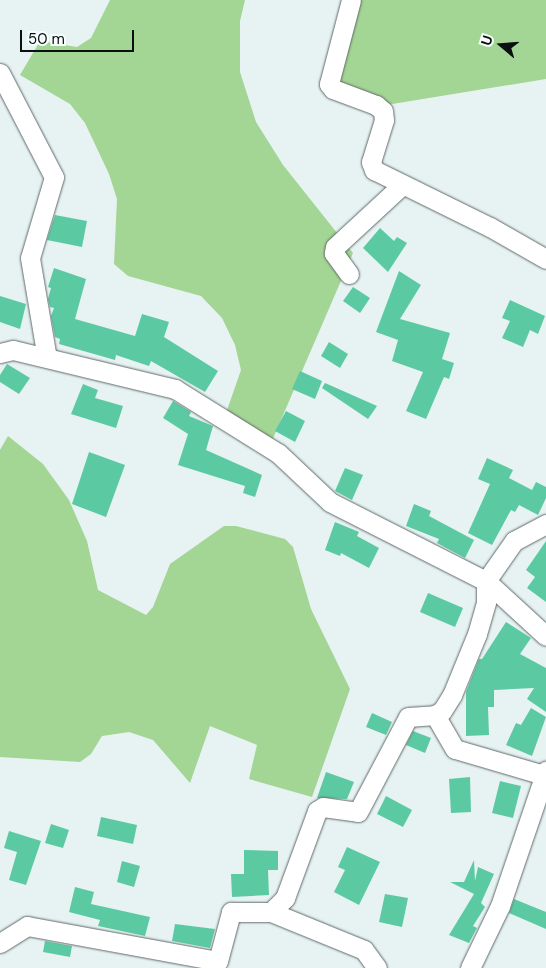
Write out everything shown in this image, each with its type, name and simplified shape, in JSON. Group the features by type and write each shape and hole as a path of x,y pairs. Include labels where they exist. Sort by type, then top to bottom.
{"street":[{"path":"351,0 329,84 334,89 376,105 382,111 384,120 371,162 374,170 402,186 490,227 546,259"},
{"path":"0,73 54,176 30,258 47,358"},
{"path":"350,274 334,253 335,247 402,186"},
{"path":"0,353 12,350 175,389 278,453 330,502 486,581 546,636"},
{"path":"271,912 285,898 317,811 323,807 358,812 408,717 435,715 442,711 452,695 477,634 486,602 486,581 514,541 546,524"},
{"path":"435,715 455,749 545,773 500,906 470,968"},
{"path":"0,942 27,926 216,962 231,912 271,912 364,950 377,968"}],"green space":[{"path":"110,0 245,0 240,21 240,72 256,122 283,165 353,253 271,443 226,413 241,370 235,345 222,318 201,296 128,276 114,264 117,199 109,174 85,123 70,104 20,75 40,41 77,47 91,38"},
{"path":"354,0 546,0 546,79 386,105 335,89"},
{"path":"8,436 43,464 69,500 87,541 98,590 146,615 153,607 170,564 224,526 236,526 285,539 293,547 311,609 350,689 312,797 249,779 257,745 210,726 190,783 153,740 129,732 102,736 91,754 80,762 0,757 0,450"}],"building":[{"path":"55,215 87,221 82,247 47,240"},
{"path":"380,228 394,241 397,237 407,243 388,272 363,248"},
{"path":"54,268 86,279 75,319 135,336 142,314 169,322 164,337 218,371 205,392 151,361 149,366 116,355 115,360 59,344 60,339 55,337 51,316 54,308 50,307 48,299 51,288 48,287"},
{"path":"399,271 421,285 400,319 450,333 442,359 454,363 449,379 444,377 426,419 406,411 423,372 392,361 398,340 376,332"},
{"path":"353,287 370,298 360,313 343,301"},
{"path":"0,296 26,304 20,329 0,322"},
{"path":"510,300 545,316 538,334 530,330 523,347 502,338 510,321 502,318"},
{"path":"329,342 348,354 340,368 321,356"},
{"path":"7,364 30,378 19,394 0,382 0,375"},
{"path":"300,371 322,381 315,399 292,389"},
{"path":"325,383 377,406 368,419 322,388"},
{"path":"83,384 98,390 95,398 123,406 116,428 71,414"},
{"path":"173,401 191,412 189,416 213,426 206,450 262,475 255,497 243,493 245,486 178,465 188,434 163,418"},
{"path":"286,411 305,421 295,442 275,431"},
{"path":"89,452 125,465 106,517 72,504"},
{"path":"487,458 513,470 509,478 532,490 536,482 546,487 546,498 538,515 519,505 515,512 511,510 492,545 468,533 490,484 478,479"},
{"path":"345,468 363,475 352,500 335,491"},
{"path":"414,504 431,511 429,516 474,540 465,558 437,543 439,539 406,526"},
{"path":"335,522 359,532 357,536 379,548 369,568 341,553 340,556 325,550"},
{"path":"546,541 546,602 527,588 535,577 526,570"},
{"path":"428,593 463,608 455,627 420,612"},
{"path":"506,622 531,638 520,654 546,668 546,712 527,699 534,688 494,690 494,707 488,707 489,735 466,736 466,692 479,659 482,659"},
{"path":"531,708 546,717 532,756 506,745 516,723 521,725"},
{"path":"372,713 392,722 386,735 366,727"},
{"path":"413,731 431,738 425,753 406,745"},
{"path":"326,772 354,782 347,799 317,798"},
{"path":"470,777 471,812 451,813 449,779"},
{"path":"500,781 521,786 513,818 492,813"},
{"path":"386,796 412,810 403,827 377,814"},
{"path":"101,817 137,825 133,844 97,836"},
{"path":"51,824 69,830 63,848 45,843"},
{"path":"9,831 41,841 26,885 9,880 17,852 4,848"},
{"path":"347,847 380,862 359,905 334,892 345,870 338,867"},
{"path":"244,850 278,851 278,870 268,870 269,895 232,897 231,874 244,874"},
{"path":"474,860 475,881 478,867 494,874 481,903 485,907 473,926 477,928 469,943 449,935 474,894 450,882 464,882"},
{"path":"122,861 140,866 134,887 117,882"},
{"path":"75,887 94,892 91,904 150,917 145,936 98,926 100,920 69,912"},
{"path":"385,894 408,898 402,927 379,922"},
{"path":"514,899 546,912 546,929 509,913"},
{"path":"175,924 215,929 210,948 172,941"},
{"path":"45,941 72,946 70,957 43,952"}]}
